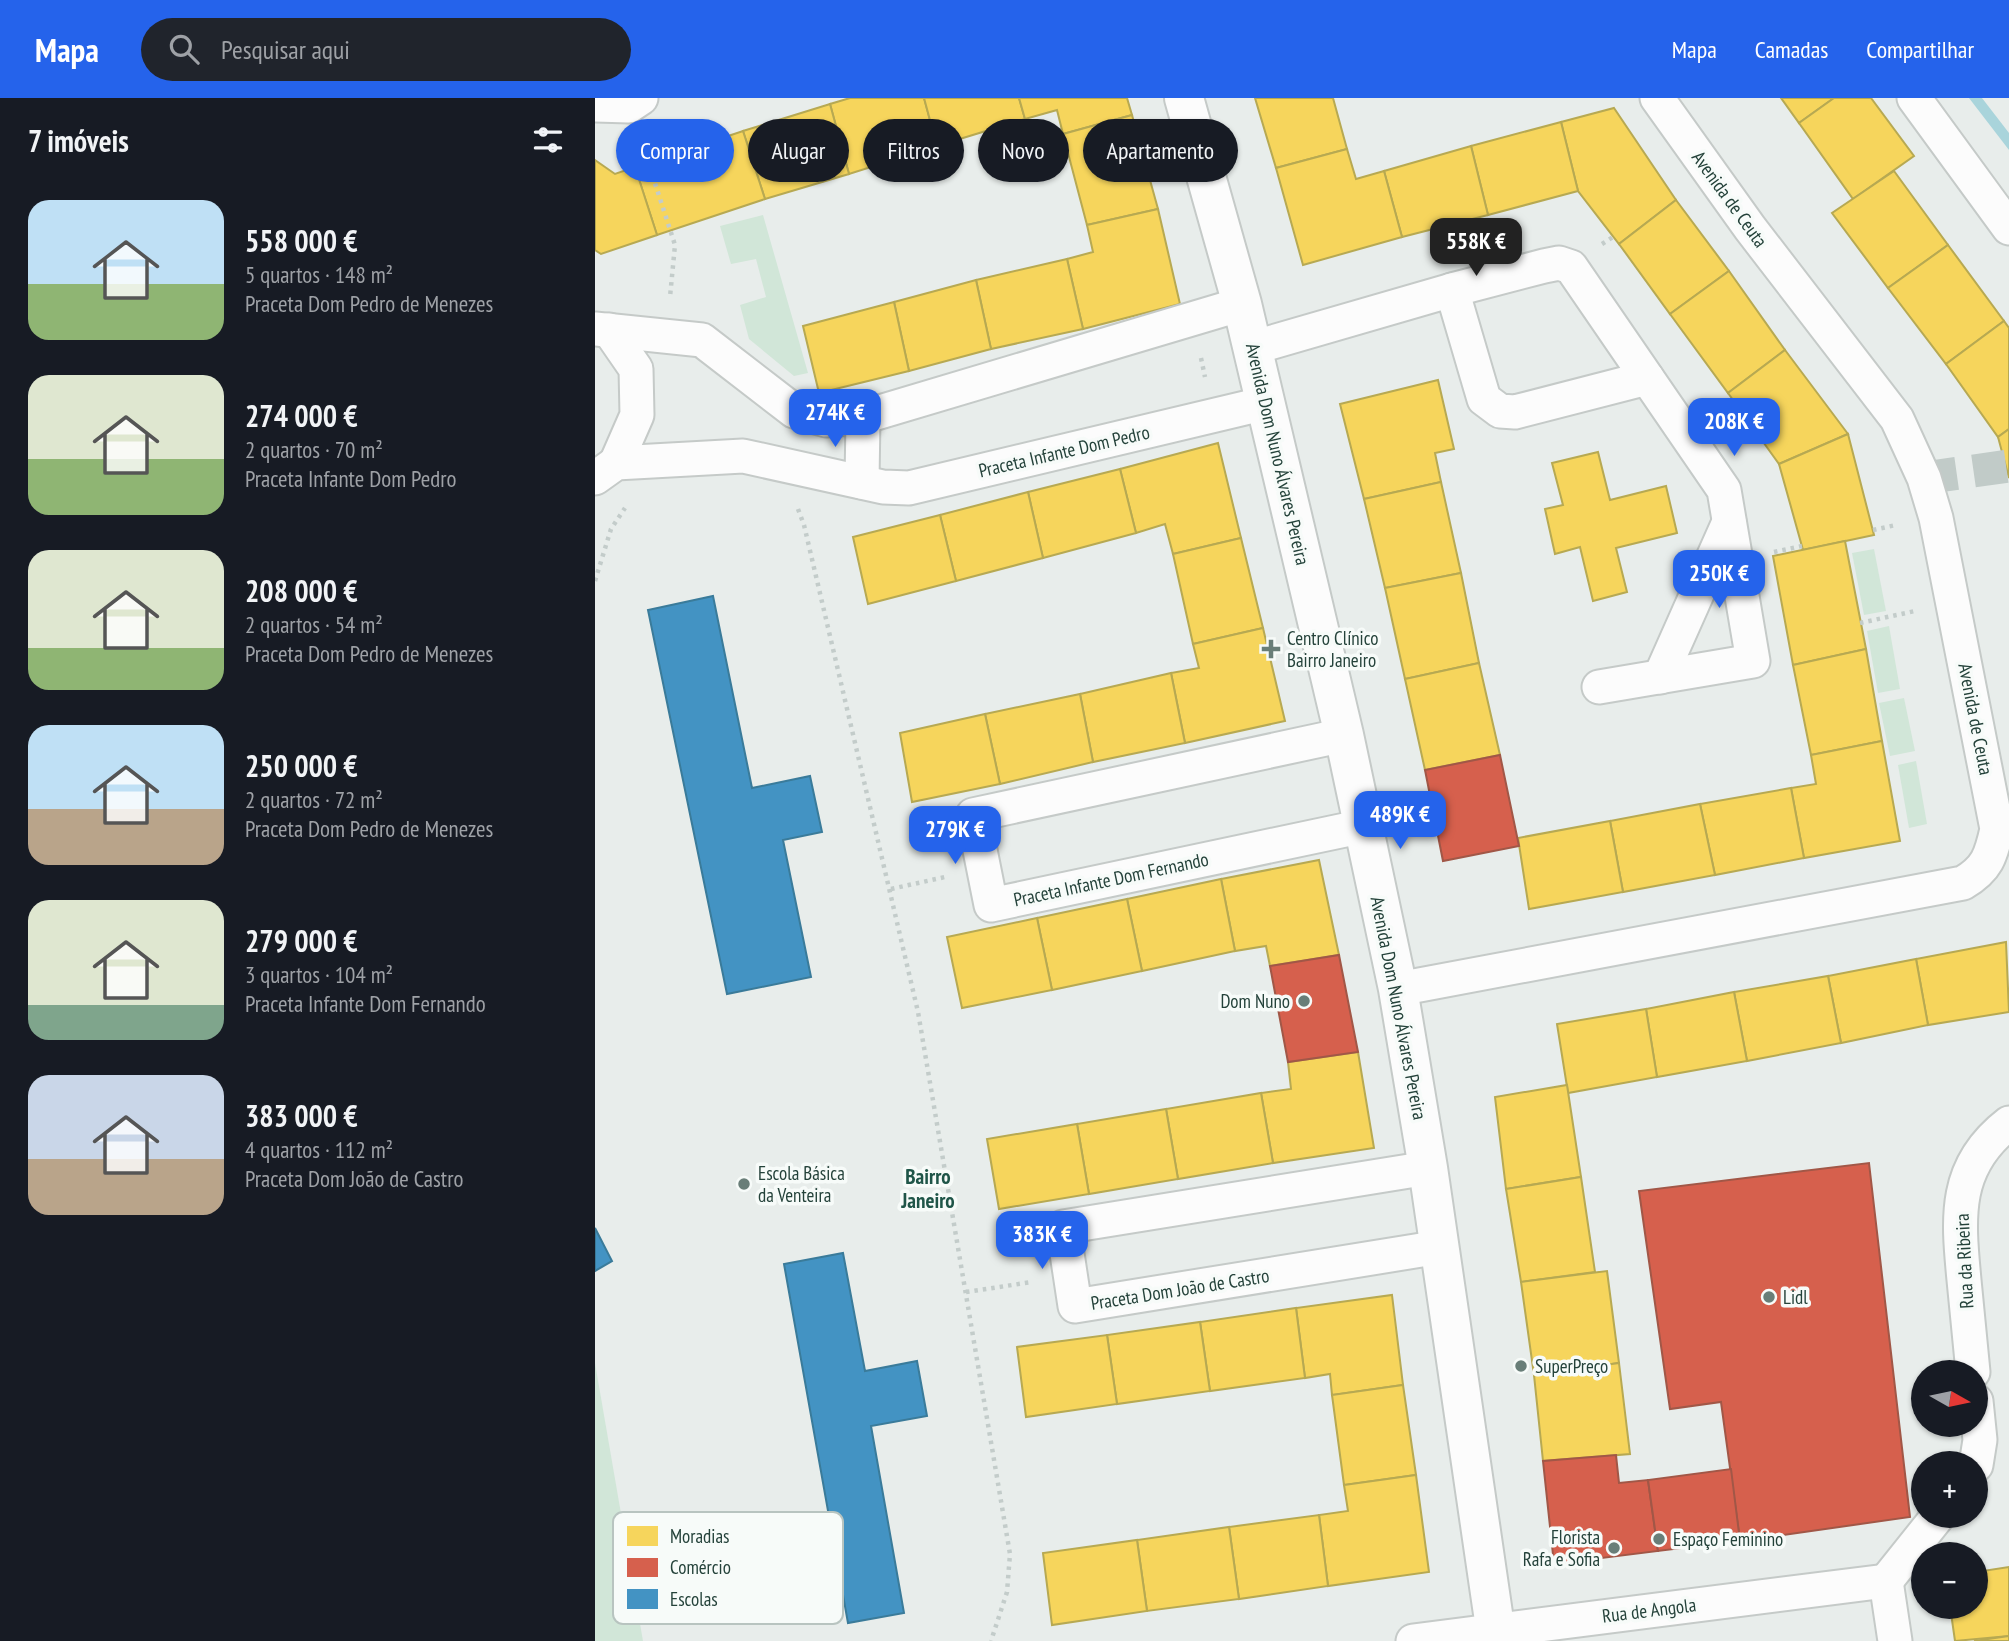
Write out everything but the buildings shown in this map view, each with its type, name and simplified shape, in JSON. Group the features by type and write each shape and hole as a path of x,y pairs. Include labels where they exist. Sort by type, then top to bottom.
{"street":[{"name":"Avenida Dom Nuno Álvares Pereira","path":"1184,98 1242,304 1266,403 1345,736 1398,989 1440,1247 1496,1635"},
{"name":"Avenida de Ceuta","path":"1398,989 1963,883 1982,872 1991,858 1997,829 1954,603 1936,518 1924,478 1897,418 1750,228 1657,98"},
{"path":"1915,98 2009,228"},
{"path":"595,105 635,102"},
{"path":"1252,348 1544,265 1559,263 1571,267 1724,490 1753,662 1599,687"},
{"path":"1452,290 1484,399 1500,411 1515,412 1647,378"},
{"name":"Praceta Infante Dom Pedro","path":"602,329 702,340 795,411 826,421 863,417 1242,304"},
{"name":"Praceta Infante Dom Pedro","path":"602,329 636,369 637,415 606,470"},
{"name":"Praceta Infante Dom Pedro","path":"606,470 743,456 883,487 909,488 1266,403"},
{"path":"862,482 863,417"},
{"path":"1660,677 1729,522"},
{"name":"Praceta Infante Dom Fernando","path":"1345,736 972,815 991,905 1364,826"},
{"name":"Rua da Ribeira","path":"1972,1360 1958,1217 1965,1184 1980,1154 1995,1134 2009,1123"},
{"name":"Praceta Dom João de Castro","path":"1428,1168 1063,1227 1075,1307 1440,1247"},
{"path":"1895,1641 1886,1581 1928,1528"},
{"name":"Rua de Angola","path":"1413,1641 1496,1635 1886,1581"}],"path":[{"path":"635,102 675,245 666,336"},
{"path":"1192,320 1214,415"},
{"path":"595,581 611,529 622,510 632,501"},
{"path":"796,505 808,539 918,1012 1010,1554 1007,1592 991,1641"},
{"path":"1860,623 1954,603"},
{"path":"891,890 984,869"},
{"path":"966,1292 1071,1276"}],"green space":[{"path":"763,215 808,373 794,376 749,339 740,305 766,297 756,259 731,264 720,226"},
{"path":"1874,549 1886,611 1864,615 1852,553"},
{"path":"1889,626 1900,689 1878,693 1867,631"},
{"path":"1904,698 1915,751 1890,756 1879,703"},
{"path":"1916,761 1927,824 1909,828 1898,765"},
{"path":"595,1363 621,1512 613,1512 613,1624 640,1624 643,1641 595,1641"}],"water":[{"path":"1969,98 1982,98 2009,133 2009,150"}],"tunnel":[{"path":"1924,478 2009,466"}],"place":[{"name":"Centro Clínico Bairro Janeiro","path":"1271,649"},
{"name":"Dom Nuno","path":"1304,1001"},
{"name":"Escola Básica da Venteira","path":"744,1184"},
{"name":"Lidl","path":"1769,1297"},
{"name":"SuperPreço","path":"1521,1366"},
{"name":"Espaço Feminino","path":"1659,1539"},
{"name":"Florista Rafa e Sofia","path":"1614,1548"}],"district":[{"name":"Bairro Janeiro","path":"928,1189"}]}
